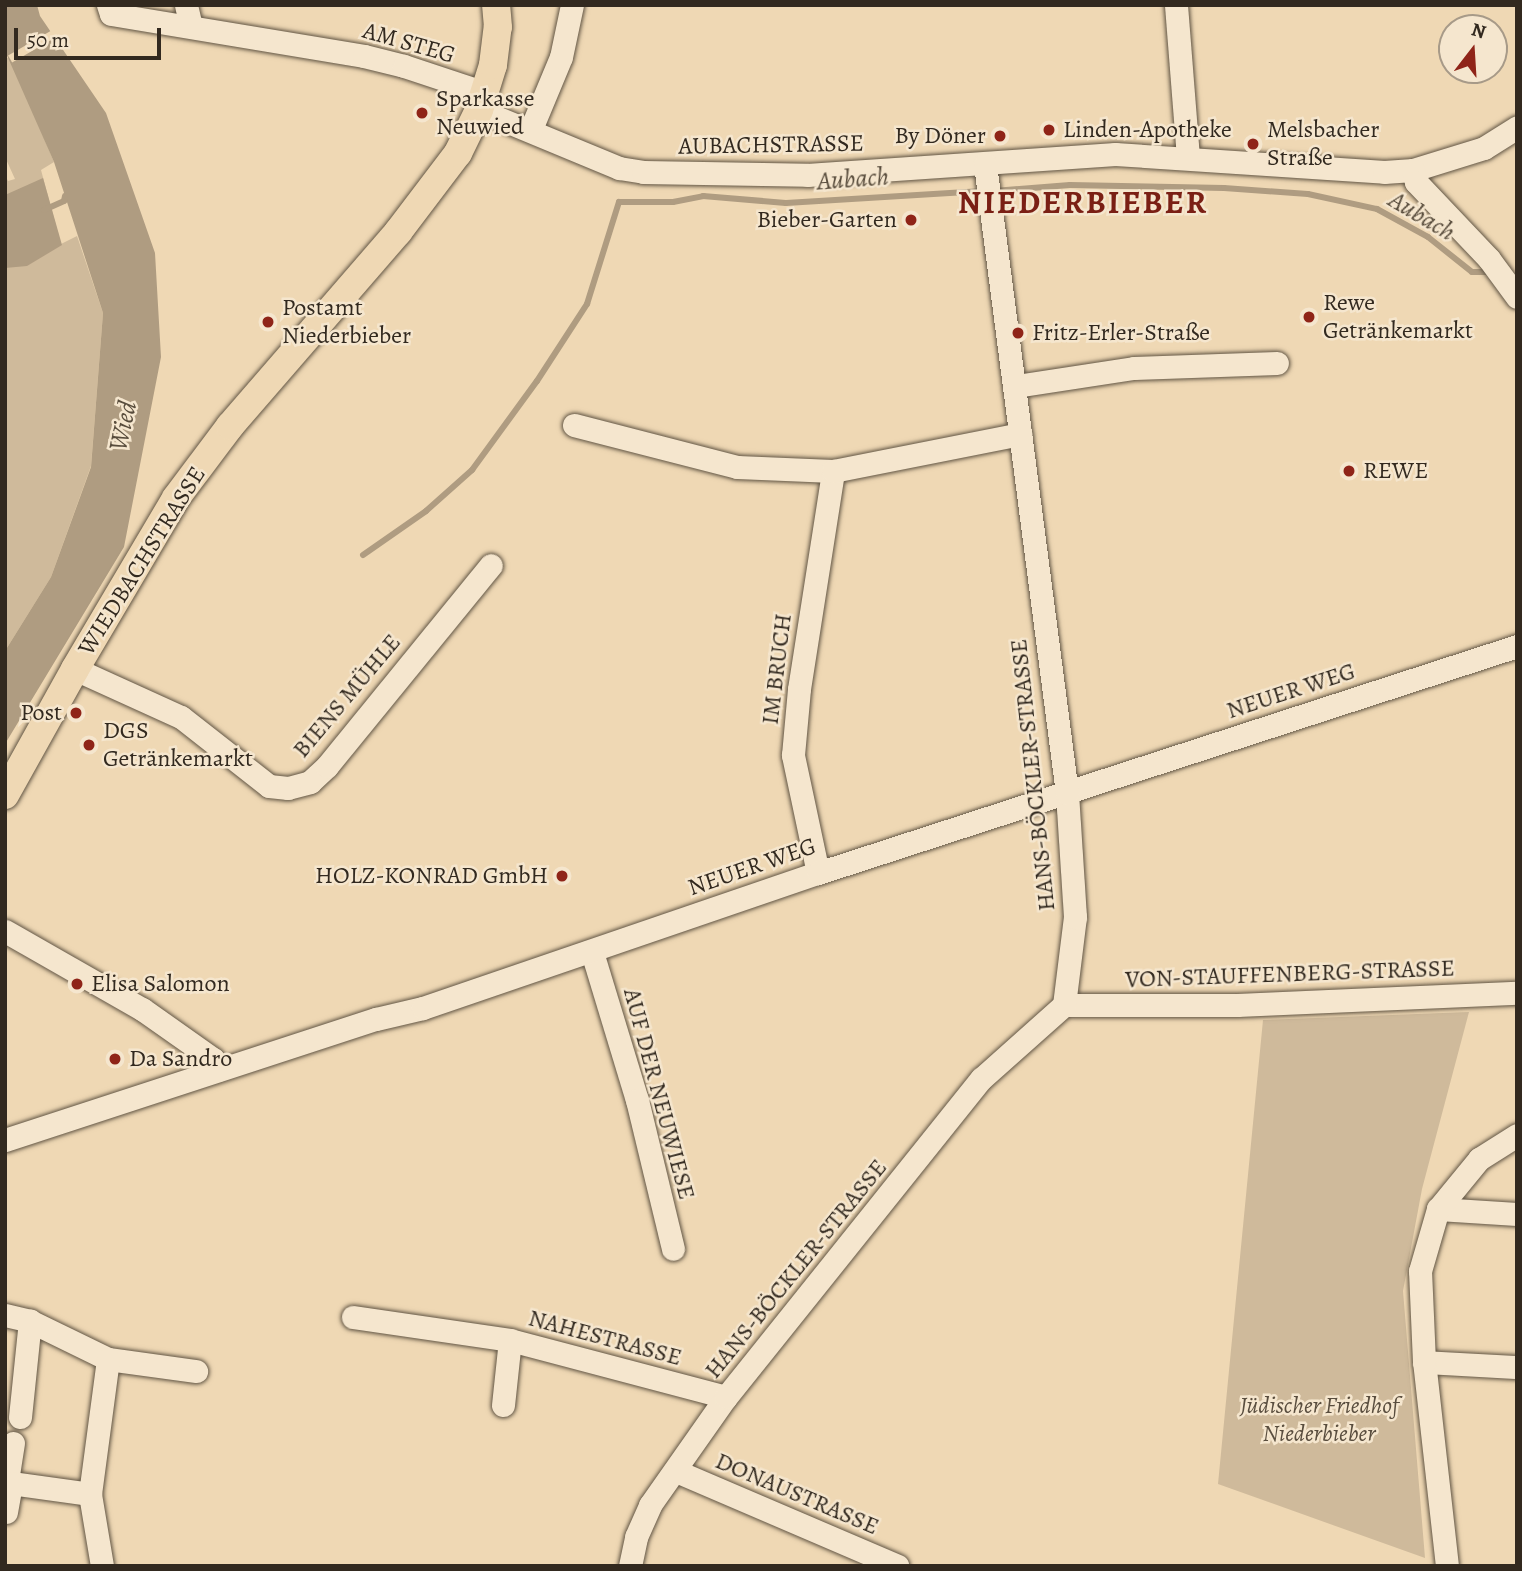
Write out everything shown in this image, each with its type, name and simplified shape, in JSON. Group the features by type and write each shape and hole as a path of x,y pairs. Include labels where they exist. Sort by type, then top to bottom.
{"main road":[{"name":"WIEDBACHSTRASSE","path":"5,795 75,669 176,498 230,426 398,232 458,153 482,102 498,27 496,5"}],"street":[{"path":"531,129 561,57 572,5"},
{"path":"1176,5 1188,157"},
{"name":"AM STEG","path":"109,10 189,15 364,56 404,66 482,102"},
{"name":"AUBACHSTRASSE","path":"482,102 531,129 619,167 643,173 986,173 1115,154 1188,157 1335,171 1413,170"},
{"path":"1512,291 1489,259 1416,182 1413,170 1484,148 1517,127"},
{"name":"HANS-BÖCKLER-STRASSE","path":"630,1566 636,1536 650,1505 726,1397 981,1079 1064,1005 1074,917 1067,793 1016,386 986,173"},
{"path":"1016,386 1134,368 1278,363"},
{"path":"573,425 737,467 833,471 1020,434"},
{"name":"IM BRUCH","path":"818,873 793,755 799,689 833,471"},
{"name":"BIENS MÜHLE","path":"75,669 181,717 269,786 288,788 310,782 327,766 491,565"},
{"name":"NEUER WEG","path":"5,1140 592,952 818,873 1517,646"},
{"path":"5,931 142,1009 214,1059 218,1070"},
{"name":"AUF DER NEUWIESE","path":"592,952 638,1100 673,1249"},
{"name":"VON-STAUFFENBERG-STRASSE","path":"1064,1005 1237,1005 1517,993"},
{"path":"1447,1566 1424,1362 1420,1271 1438,1209 1479,1159 1517,1135"},
{"path":"1438,1209 1517,1214"},
{"path":"5,1315 30,1321 108,1359 196,1371"},
{"name":"NAHESTRASSE","path":"353,1317 510,1340 726,1397"},
{"path":"20,1417 30,1321"},
{"name":"NAHESTRASSE","path":"503,1405 510,1340"},
{"path":"102,1566 90,1494 108,1359"},
{"path":"1424,1362 1517,1367"},
{"path":"6,1512 13,1443"},
{"name":"DONAUSTRASSE","path":"676,1471 898,1566"},
{"path":"11,1483 90,1494"}],"green space":[{"path":"10,57 54,162 41,170 61,244 77,236 103,313 91,466 51,577 5,651 5,175 8,181 15,179 5,157 5,59"},
{"name":"Jüdischer Friedhof Niederbieber","path":"1469,1012 1422,1189 1403,1291 1425,1558 1218,1484 1263,1020"}],"water":[{"path":"5,5 37,5 40,16 106,113 155,253 161,357 124,547 5,744 5,651 51,577 91,467 103,313 54,162 5,51"},
{"path":"43,178 62,245 27,266 5,268 5,195"}],"pier":[{"path":"54,29 58,36 12,62 8,56"}],"waterway":[{"name":"Aubach","path":"994,191 1070,185 1224,188 1308,194 1377,209 1428,237 1472,272 1490,272"},
{"name":"Aubach","path":"363,555 426,511 472,470 537,381 587,304 619,202 673,202 703,196 786,203 983,191"},
{"name":"Wied","path":"44,210 64,201 65,196"}],"place":[{"name":"Sparkasse Neuwied","path":"422,113"},
{"name":"Linden-Apotheke","path":"1049,130"},
{"name":"By Döner","path":"1000,136"},
{"name":"Melsbacher Straße","path":"1253,144"},
{"name":"Bieber-Garten","path":"911,220"},
{"name":"Rewe Getränkemarkt","path":"1309,317"},
{"name":"Postamt Niederbieber","path":"268,322"},
{"name":"Fritz-Erler-Straße","path":"1018,333"},
{"name":"REWE","path":"1349,471"},
{"name":"Post","path":"76,713"},
{"name":"DGS Getränkemarkt","path":"89,745"},
{"name":"HOLZ-KONRAD GmbH","path":"562,876"},
{"name":"Elisa Salomon","path":"77,984"},
{"name":"Da Sandro","path":"115,1059"}],"district":[{"name":"NIEDERBIEBER","path":"1083,202"}]}
